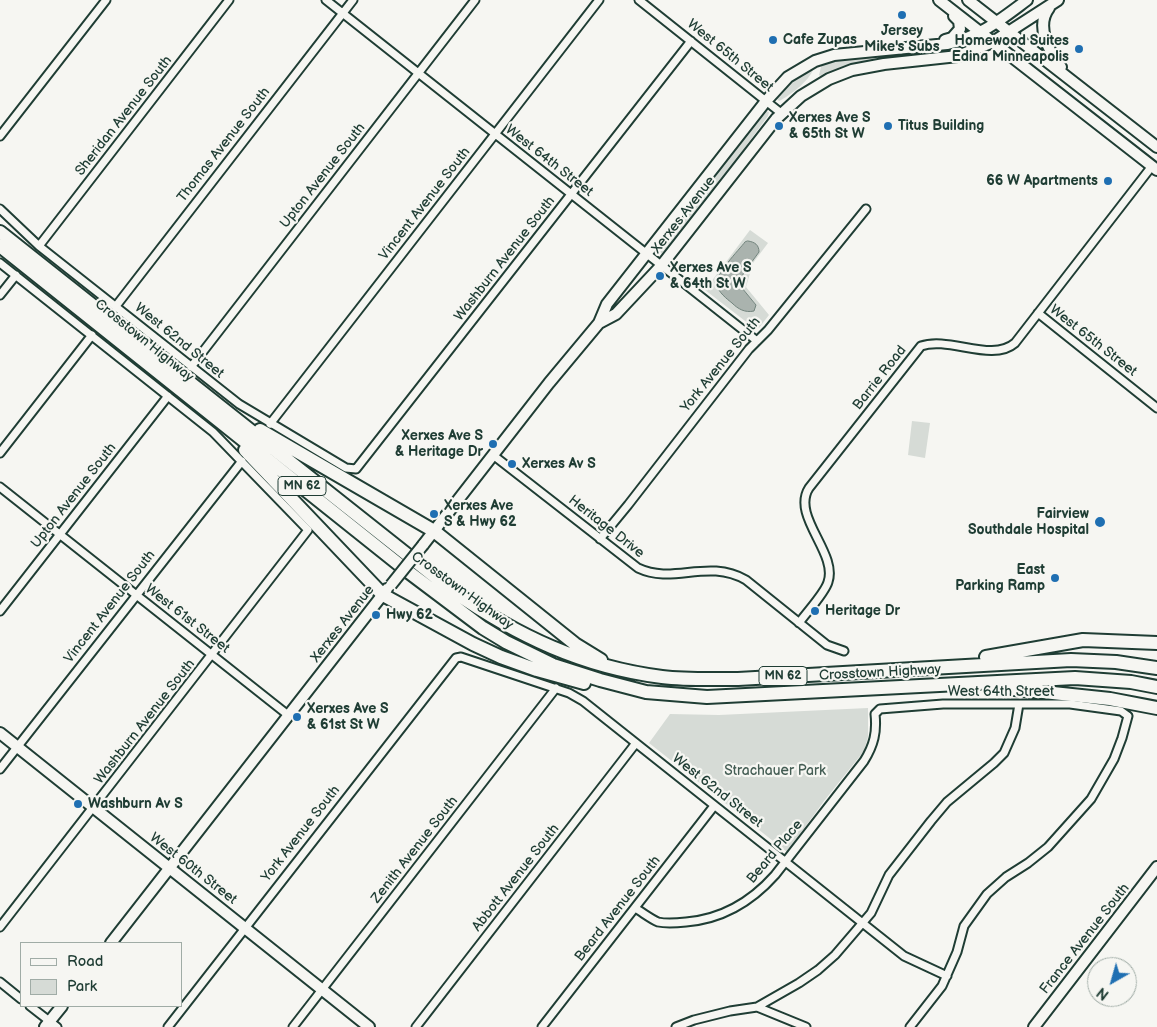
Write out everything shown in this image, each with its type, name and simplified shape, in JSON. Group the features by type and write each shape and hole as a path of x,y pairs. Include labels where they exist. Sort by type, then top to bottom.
{"highway":[{"path":"0,224 45,274"},
{"name":"Crosstown Highway","path":"0,232 45,274 201,399 398,563 483,628 506,642 553,664 600,680 646,692 708,697 1075,678 1130,682 1157,687"},
{"name":"Crosstown Highway","path":"0,246 45,274"},
{"path":"0,252 45,274"},
{"path":"201,399 434,531 576,644 614,668"},
{"path":"201,399 262,467 387,590 473,644 501,657 537,670 599,687 646,692"},
{"name":"Crosstown Highway","path":"201,399 479,610 539,643 614,668 663,677 701,679 1071,660 1107,661 1157,668"},
{"path":"952,666 979,658 1083,640 1157,643"},
{"path":"978,683 1110,699 1157,708"}],"street":[{"path":"0,136 106,0"},
{"name":"Sheridan Avenue South","path":"39,246 229,0"},
{"name":"West 64th Street","path":"326,0 757,341"},
{"name":"Thomas Avenue South","path":"116,306 353,0"},
{"name":"Upton Avenue South","path":"191,367 475,0"},
{"name":"Vincent Avenue South","path":"270,424 599,0"},
{"name":"West 65th Street","path":"639,0 781,113"},
{"path":"938,0 1155,167"},
{"path":"923,46 952,38 960,29 959,21 938,0"},
{"path":"968,0 1157,147"},
{"path":"766,101 788,77 814,61 834,55 965,40 996,22 1027,0"},
{"path":"781,113 801,96 829,79 852,70 884,64 958,56 993,42 1054,3"},
{"path":"1054,3 1044,18 1046,41 1050,53 1069,78"},
{"name":"Washburn Avenue South","path":"356,469 691,41"},
{"name":"Xerxes Avenue","path":"112,942 549,383 599,323 607,304 766,101"},
{"name":"Xerxes Avenue","path":"599,323 616,314 661,266 781,113"},
{"name":"Barrie Road","path":"799,622 829,581 828,565 804,505 805,494 809,488 921,346 936,343 1003,350 1014,343 1155,167"},
{"name":"West 62nd Street","path":"0,209 39,246 238,404 346,468 356,469"},
{"name":"York Avenue South","path":"600,538 628,505 749,349 772,325 866,209"},
{"path":"0,262 213,432 242,461"},
{"path":"0,295 16,275"},
{"name":"West 65th Street","path":"1038,313 1157,408"},
{"path":"0,452 92,335"},
{"name":"Upton Avenue South","path":"0,611 168,396"},
{"name":"Heritage Drive","path":"493,455 630,563 646,572 665,574 714,570 737,575 746,580 827,645 844,651"},
{"name":"Vincent Avenue South","path":"0,769 242,461"},
{"name":"Washburn Avenue South","path":"0,927 213,655 308,530 242,461"},
{"name":"West 61st Street","path":"0,487 288,715"},
{"name":"West 62nd Street","path":"456,658 468,658 569,692 904,956 947,976"},
{"name":"York Avenue South","path":"168,1027 456,658"},
{"name":"Zenith Avenue South","path":"293,1027 556,688"},
{"name":"West 64th Street","path":"875,714 880,709 889,707 942,704 1070,704 1121,711 1128,716 1114,759 1091,799 1048,847 1006,877 987,894 964,926 957,952 947,976"},
{"path":"676,1027 694,1020 730,1011 756,1008 818,970 835,955 878,901 889,875 931,820 947,802 1004,753 1015,728 1019,704"},
{"name":"Beard Place","path":"635,908 658,922 696,922 732,910 748,901 763,889 786,862 870,750 876,726 875,714"},
{"name":"West 60th Street","path":"0,733 369,1027"},
{"name":"Abbott Avenue South","path":"416,1027 636,743"},
{"name":"Beard Avenue South","path":"542,1027 714,806"},
{"name":"France Avenue South","path":"1034,1027 1157,867"},
{"path":"910,1027 934,997 947,976"},
{"path":"0,982 20,998"},
{"path":"31,1007 51,1025 61,1007"},
{"path":"756,1008 806,1027"}],"green space":[{"path":"910,50 911,54 865,63 823,78 819,75 822,63 833,59"},
{"path":"814,66 810,76 795,91 784,99 779,101 777,99 779,93 787,84"},
{"path":"765,111 769,112 768,116 705,205 663,255 660,252 662,248"},
{"path":"750,230 768,243 753,263 746,287 769,315 759,328 749,324 705,290","holes":["759,252 743,274 742,288 756,305 723,295"]},
{"path":"912,421 930,423 925,458 908,455"},
{"name":"Strachauer Park","path":"868,708 868,737 864,751 787,852 649,743 670,714 719,715"}],"shaded area":[{"path":"748,241 756,244 759,252 743,274 742,288 756,305 754,311 745,311 737,307 723,295 717,285 719,275 723,269 745,242"}],"place":[{"name":"Jersey Mike's Subs","path":"902,15"},
{"name":"Cafe Zupas","path":"773,40"},
{"name":"Homewood Suites Edina Minneapolis","path":"1079,49"},
{"name":"Xerxes Ave S & 65th St W","path":"779,126"},
{"name":"Titus Building","path":"888,126"},
{"name":"66 W Apartments","path":"1108,181"},
{"name":"Xerxes Ave S & 64th St W","path":"660,276"},
{"name":"Xerxes Ave S & Heritage Dr","path":"493,444"},
{"name":"Xerxes Av S","path":"512,464"},
{"name":"Xerxes Ave S & Hwy 62","path":"434,514"},
{"name":"Fairview Southdale Hospital","path":"1100,522"},
{"name":"East Parking Ramp","path":"1055,578"},
{"name":"Heritage Dr","path":"815,611"},
{"name":"Hwy 62","path":"376,615"},
{"name":"Xerxes Ave S & 61st St W","path":"297,717"},
{"name":"Washburn Av S","path":"78,804"}]}
